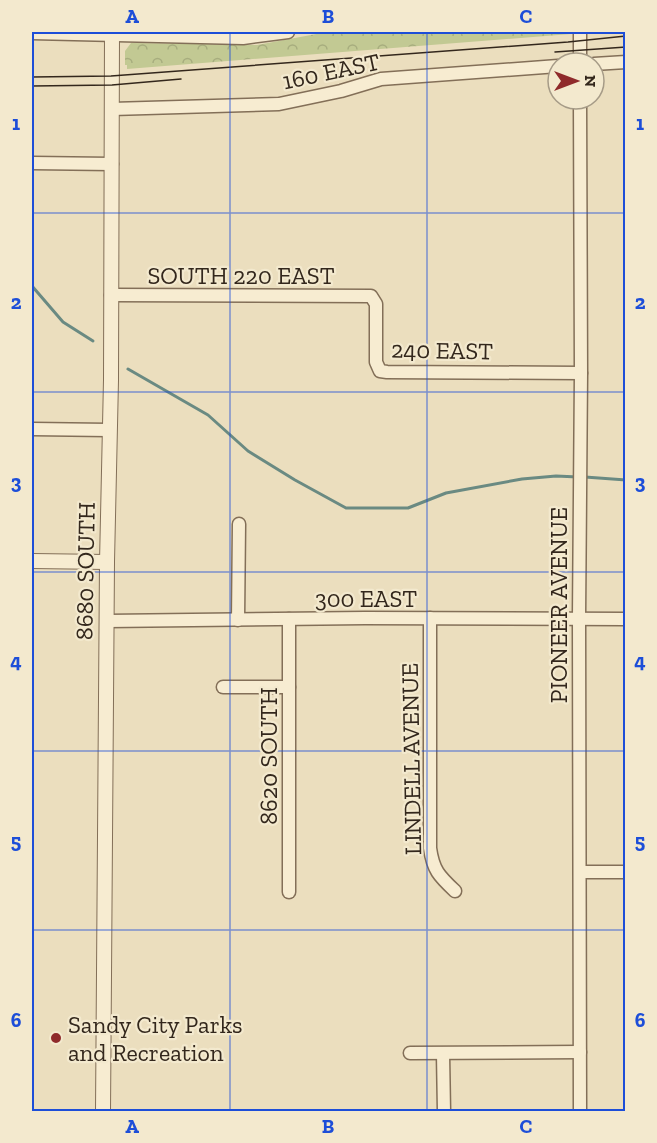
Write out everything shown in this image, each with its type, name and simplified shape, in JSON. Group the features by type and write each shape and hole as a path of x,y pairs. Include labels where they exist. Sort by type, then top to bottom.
{"street":[{"path":"32,33 244,35 288,32"},
{"path":"580,32 580,51"},
{"name":"8680 SOUTH","path":"103,1112 112,33"},
{"path":"606,63 626,62"},
{"name":"160 EAST","path":"112,109 279,104 341,91 381,79 546,67"},
{"name":"PIONEER AVENUE","path":"580,111 580,1112"},
{"path":"32,164 112,164"},
{"name":"SOUTH 220 EAST","path":"111,295 371,296"},
{"name":"240 EAST","path":"371,296 376,303 376,362 380,370 387,372 581,373"},
{"path":"32,429 109,430"},
{"path":"238,620 239,524"},
{"path":"32,561 107,562"},
{"name":"LINDELL AVENUE","path":"430,618 430,848 432,863 440,877 454,891"},
{"name":"8620 SOUTH","path":"289,619 290,892"},
{"name":"300 EAST","path":"107,621 626,619"},
{"path":"223,687 289,687"},
{"path":"580,872 626,872"},
{"path":"410,1053 580,1052"},
{"path":"443,1054 444,1112"}],"green space":[{"path":"327,32 571,32 571,34 127,69 125,65 125,51 131,43 257,45"}],"waterway":[{"path":"32,286 63,322 93,341"},
{"path":"128,369 208,415 248,451 346,508 408,508 446,493 522,479 578,477"},
{"path":"585,477 626,480"}],"tram line":[{"path":"32,77 111,76 626,36"},
{"path":"569,51 626,47"},
{"path":"32,86 112,85 181,79"}],"place":[{"name":"Sandy City Parks and Recreation","path":"56,1038"}]}
